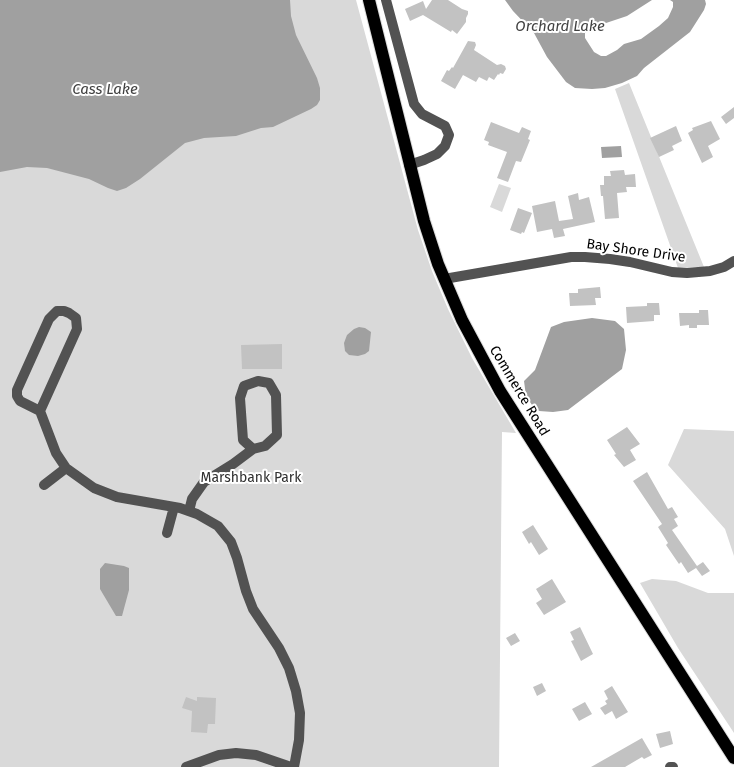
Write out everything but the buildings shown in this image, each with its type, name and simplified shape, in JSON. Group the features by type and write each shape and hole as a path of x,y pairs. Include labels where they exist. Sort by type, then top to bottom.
{"main road":[{"name":"Commerce Road","path":"368,0 426,228 444,279 469,334 500,391 734,758"}],"street":[{"path":"386,0 415,106 422,114 443,124 448,132 447,144 437,154 422,154 408,161"},
{"name":"Bay Shore Drive","path":"444,279 571,257 610,259 672,272 687,273 710,271 724,267 734,261"},
{"path":"40,411 77,329 76,318 69,312 57,311 48,319 17,390 17,396 20,401 40,411 56,453 66,468 94,488 116,497 189,511 218,526 231,542 253,609 279,648 289,668 300,713 299,740 293,767 256,755 236,753 219,755 186,767"},
{"path":"189,511 192,499 204,482 253,449 265,446 276,436 276,395 269,383 258,380 244,386 240,398 243,440 253,449"},
{"path":"44,485 66,468"},
{"path":"167,533 174,507"}],"green space":[{"name":"Marshbank Park","path":"0,0 356,0 418,230 432,271 472,358 516,433 502,432 499,767 0,767"},
{"path":"629,83 704,267 678,268 615,89"},
{"path":"499,184 511,188 502,212 490,207"},
{"path":"684,429 734,431 734,556 725,529 668,465"},
{"path":"652,579 676,581 708,593 734,593 734,733 678,648 640,583"}],"water":[{"name":"Cass Lake","path":"0,0 290,0 291,16 296,35 317,78 320,88 320,100 311,109 273,127 261,128 236,136 204,138 185,143 140,179 126,188 117,191 89,179 47,168 27,167 0,172"},
{"name":"Orchard Lake","path":"505,0 652,0 627,16 588,29 585,33 585,38 594,52 601,56 606,56 624,44 641,39 659,26 668,18 673,7 673,2 670,0 705,0 706,4 690,32 644,68 637,76 605,88 592,89 575,88 566,82 547,57 534,33"},
{"path":"621,146 622,157 602,158 601,147"},
{"path":"592,318 615,321 624,329 626,350 622,369 568,410 539,411 526,396 524,381 535,370 551,327 564,322"},
{"path":"359,327 371,332 369,351 358,356 349,355 345,351 344,343 347,335"},
{"path":"105,563 129,568 129,590 122,616 116,616 100,589 100,569"}]}
